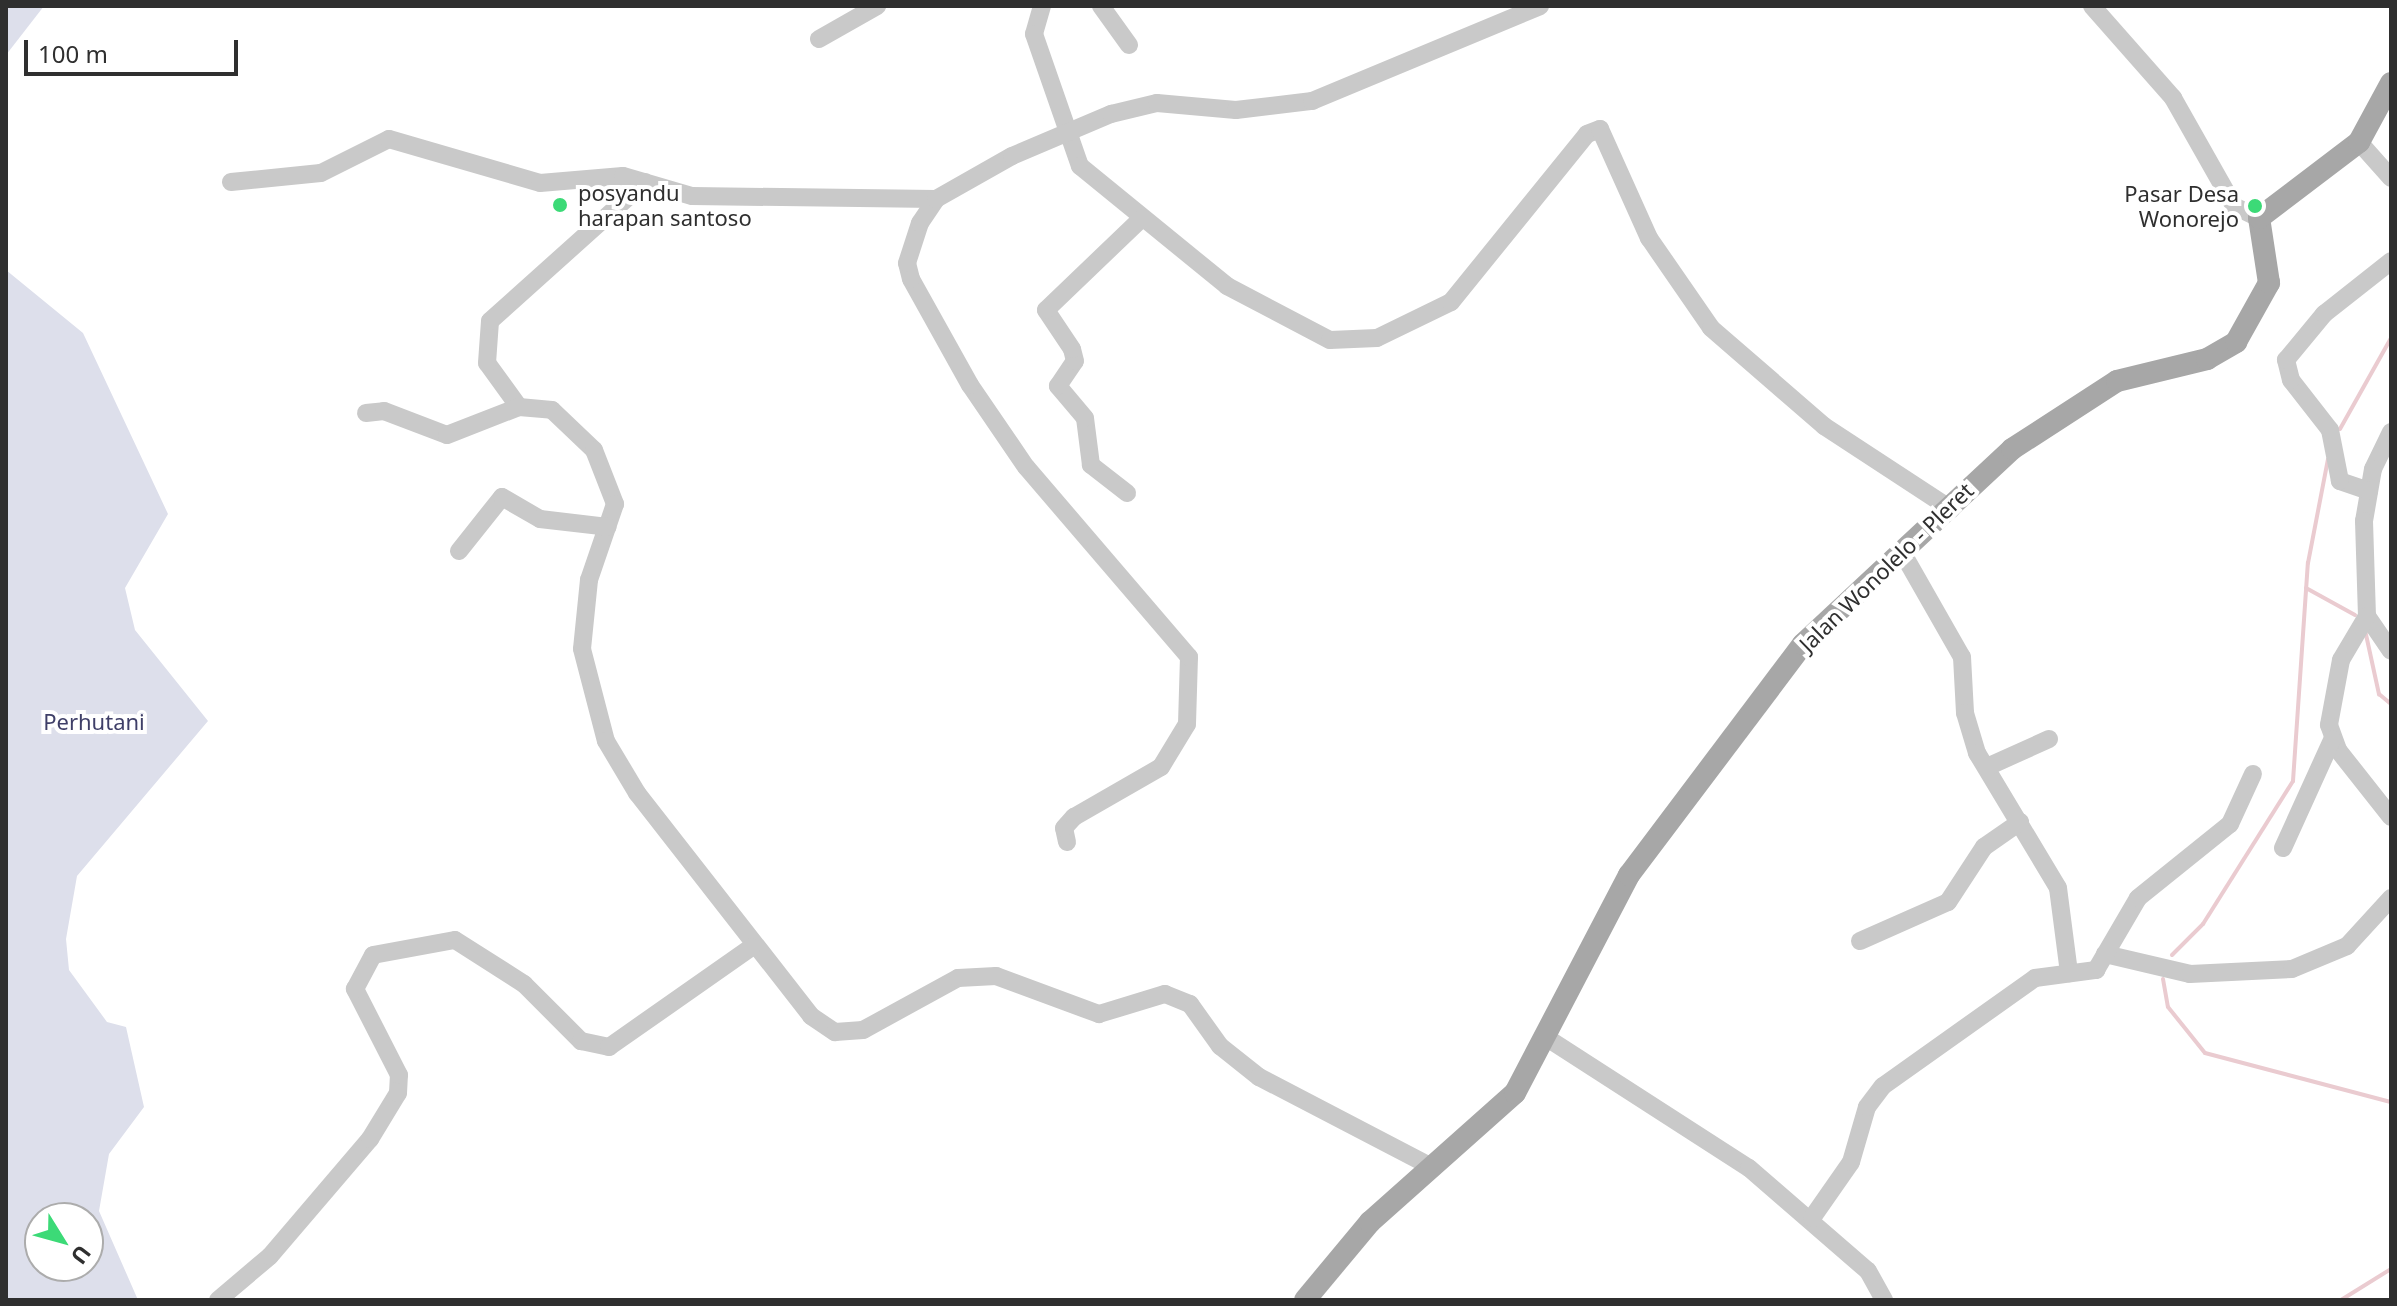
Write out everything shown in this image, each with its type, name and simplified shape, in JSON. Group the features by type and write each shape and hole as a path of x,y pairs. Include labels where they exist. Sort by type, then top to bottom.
{"main road":[{"path":"2259,218 2359,142 2391,83"},
{"name":"Jalan Wonolelo - Pleret","path":"1301,1298 1430,1166 1515,1093 1547,1038 1629,875 1803,644 2012,449 2117,381 2207,359 2236,342 2269,283 2259,218"}],"street":[{"path":"819,39 877,6"},
{"path":"1101,6 1129,45"},
{"path":"231,182 321,173 389,139 522,181 623,176 692,196 936,199 1065,133 1157,103 1236,110 1312,101 1540,6"},
{"path":"2092,6 2173,98 2234,206 2259,218"},
{"path":"1034,8 1034,34 1065,133 1080,166 1227,286 1297,328 1330,340 1377,338 1451,302 1587,134 1600,129 1649,238 1711,328 1824,426 1951,509"},
{"path":"2359,142 2391,178"},
{"path":"519,407 487,363 490,321 645,182"},
{"path":"936,199 912,240 911,279 1026,467 1189,657 1187,724 1161,767 1074,817 1064,828 1067,842"},
{"path":"1127,493 1091,465 1085,418 1058,386 1075,361 1072,349 1046,310 1142,218"},
{"path":"2369,491 2340,481 2330,430 2291,380 2286,360 2324,314 2391,261"},
{"path":"366,413 384,411 447,435 519,407 552,410 594,450 615,504 589,580 582,649 606,741 752,947 811,1016 847,1034 958,978 996,976 1099,1014 1165,994 1179,997 1259,1077 1430,1166"},
{"path":"2283,848 2332,740 2330,697 2350,640 2367,616 2369,491 2391,432"},
{"path":"459,551 502,497 540,519 608,527"},
{"path":"1902,552 1954,634 1969,732 2058,888 2069,973"},
{"path":"2367,616 2391,651"},
{"path":"1987,767 2049,739"},
{"path":"2332,740 2391,817"},
{"path":"1812,1218 1851,1162 1867,1107 1883,1086 2035,978 2092,972 2138,898 2230,824 2253,774"},
{"path":"1860,941 1948,902 1984,847 2020,822"},
{"path":"2105,954 2190,974 2292,969 2347,946 2391,898"},
{"path":"218,1300 270,1256 370,1139 398,1093 399,1075 355,989 373,955 455,940 524,984 581,1041 609,1047 752,947"},
{"path":"1547,1038 1749,1168 1812,1218 1868,1271 1884,1300"}],"green space":[{"path":"6,6 44,6 6,55"},
{"name":"Perhutani","path":"6,270 83,333 168,514 125,588 135,630 208,721 77,876 66,939 69,970 107,1022 126,1027 144,1107 109,1154 101,1202 24,1202 24,1282 104,1282 104,1222 138,1300 6,1300"}],"waterway":[{"path":"2340,429 2391,338"},
{"path":"2172,955 2203,924 2293,781 2308,563 2328,459"},
{"path":"2306,588 2355,615"},
{"path":"2365,630 2379,694 2391,704"},
{"path":"2163,979 2168,1007 2205,1053 2391,1102"},
{"path":"2341,1300 2391,1269"}],"place":[{"name":"posyandu harapan santoso","path":"560,205"},
{"name":"Pasar Desa Wonorejo","path":"2255,206"}]}
